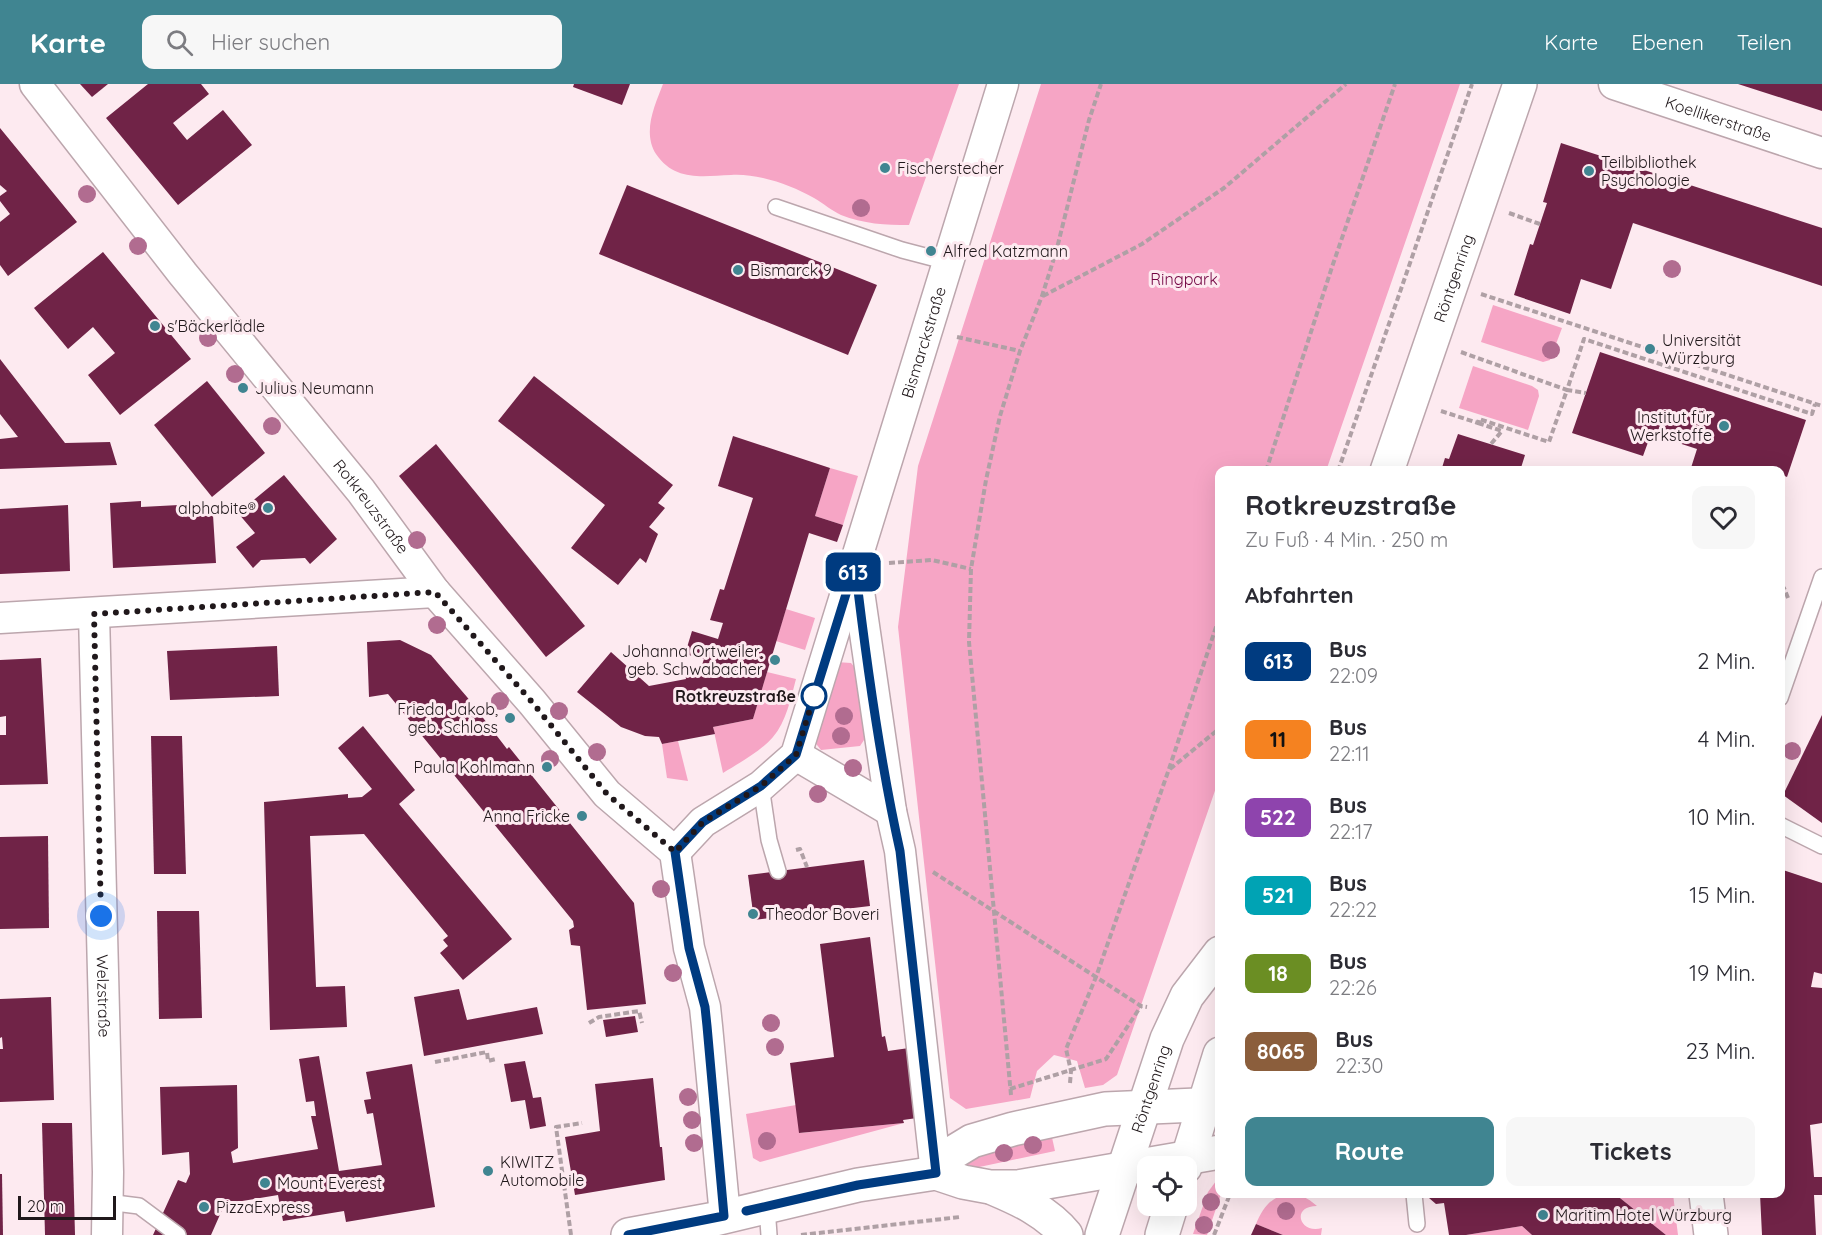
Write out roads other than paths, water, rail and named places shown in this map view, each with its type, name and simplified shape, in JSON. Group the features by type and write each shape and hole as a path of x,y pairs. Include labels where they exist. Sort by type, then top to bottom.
{"main road":[{"name":"Röntgenring","path":"1389,466 1520,84"},
{"name":"Röntgenring","path":"1102,1235 1123,1167 1177,1014 1187,996 1215,960"},
{"path":"1197,1159 1215,1085"},
{"path":"936,1173 950,1155 972,1141 1068,1116 1105,1109 1212,1104"},
{"path":"990,1187 1044,1183 1137,1165"},
{"path":"628,1235 724,1216 768,1221 858,1185 936,1173 963,1182 990,1187 1019,1199 1041,1212 1065,1235"},
{"path":"1706,1198 1711,1235"},
{"path":"1162,1235 1169,1216"}],"street":[{"name":"Rotkreuzstraße","path":"35,84 183,274 361,491 435,592 532,702 607,794 675,852"},
{"name":"Bismarckstraße","path":"796,755 1003,84"},
{"name":"Koellikerstraße","path":"1614,84 1822,153"},
{"name":"Bismarckstraße","path":"855,565 891,812 900,851 936,1173"},
{"path":"0,618 435,592"},
{"name":"Welzstraße","path":"94,614 107,1235"},
{"path":"829,650 849,650 865,642"},
{"path":"724,1216 706,1017 689,948 675,852 703,822 761,786 796,755 891,812"}],"lane":[{"path":"776,207 902,250 948,262"},
{"path":"1785,684 1822,577"},
{"path":"761,786 768,840 778,871"},
{"path":"1785,828 1822,846"},
{"path":"1415,1198 1418,1224"},
{"path":"107,1202 139,1206 178,1235"}],"place":[{"name":"Fischerstecher","path":"885,168"},
{"name":"Teilbibliothek Psychologie","path":"1589,171"},
{"name":"Alfred Katzmann","path":"931,251"},
{"name":"Bismarck 9","path":"738,270"},
{"name":"s'Bäckerlädle","path":"155,326"},
{"name":"Universität Würzburg","path":"1650,349"},
{"name":"Julius Neumann","path":"243,388"},
{"name":"Institut für Werkstoffe","path":"1724,426"},
{"name":"alphabite®","path":"268,508"},
{"name":"Johanna Ortweiler, geb. Schwabacher","path":"775,660"},
{"name":"Rotkreuzstraße","path":"814,696"},
{"name":"Frieda Jakob, geb. Schloss","path":"510,718"},
{"name":"Paula Kohlmann","path":"547,767"},
{"name":"Anna Fricke","path":"582,816"},
{"name":"Theodor Boveri","path":"753,914"},
{"name":"KIWITZ Automobile","path":"488,1171"},
{"name":"Mount Everest","path":"265,1183"},
{"name":"PizzaExpress","path":"204,1207"},
{"name":"Maritim Hotel Würzburg","path":"1543,1215"}],"park label":[{"name":"Ringpark","path":"1184,279"}]}
